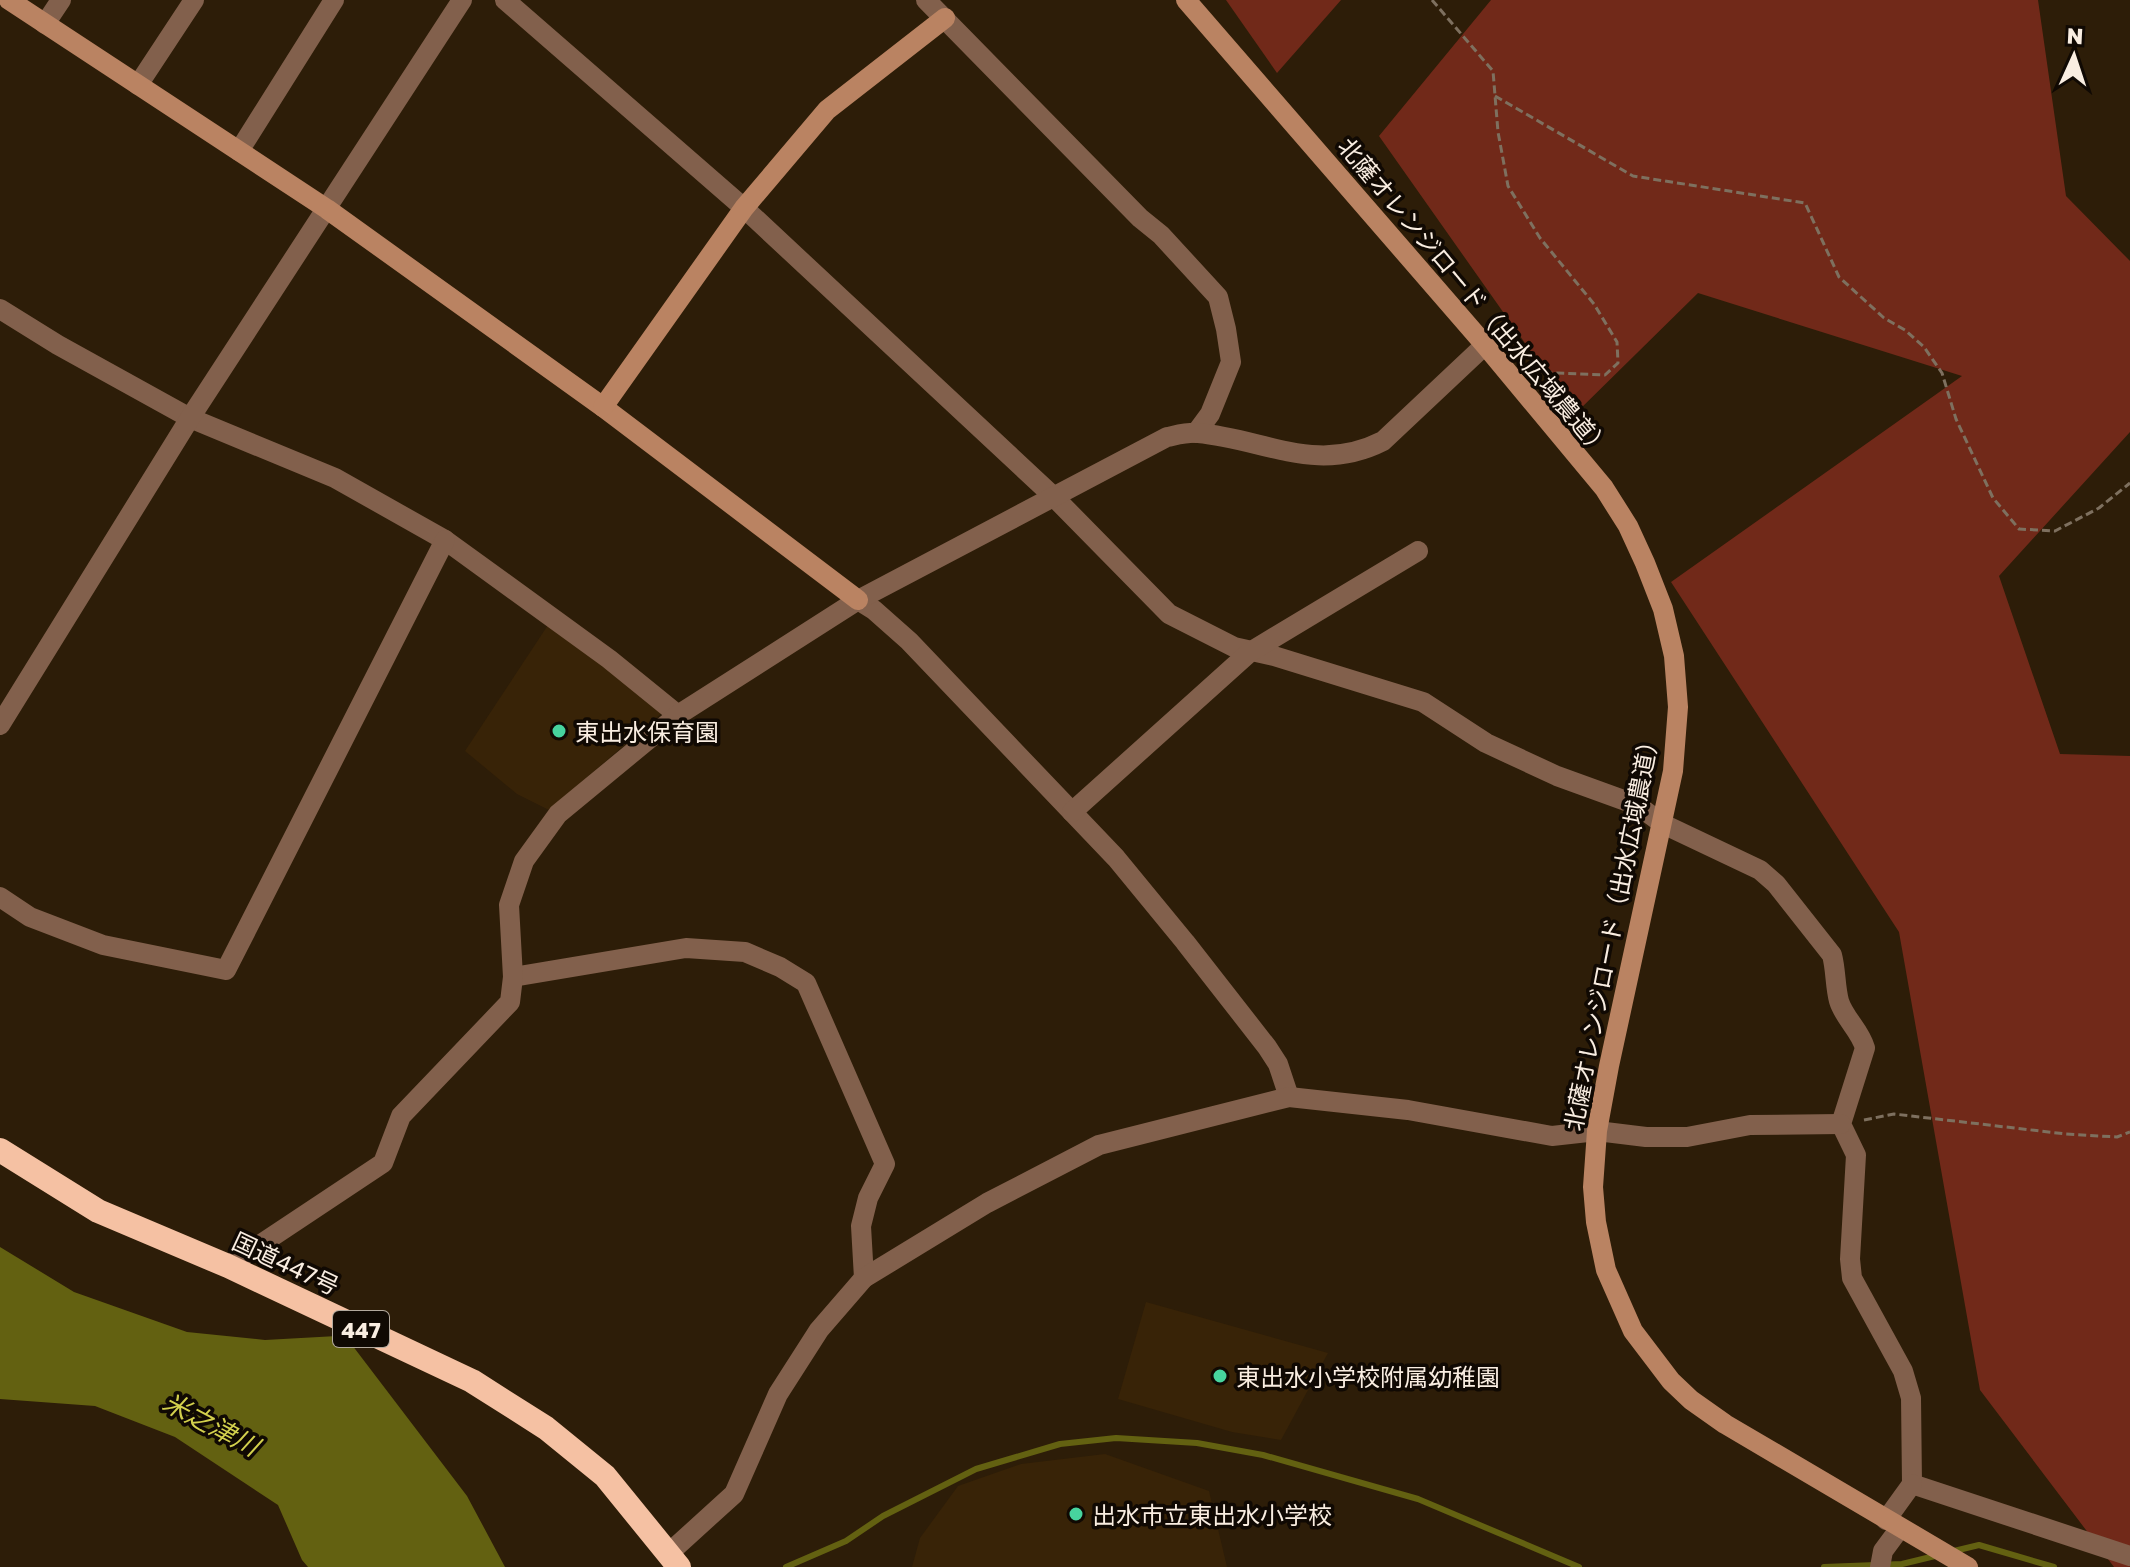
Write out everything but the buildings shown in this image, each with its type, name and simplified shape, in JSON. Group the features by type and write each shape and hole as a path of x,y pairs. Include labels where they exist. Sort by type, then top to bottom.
{"highway":[{"name":"国道447号","path":"0,1150 98,1211 228,1266 472,1381 533,1420 605,1476 674,1560"}],"street":[{"path":"9,0 327,209 603,407 874,610 909,641 1116,858 1267,1047 1278,1064 1289,1097"},
{"path":"45,24 61,0"},
{"path":"138,85 194,0"},
{"path":"239,151 334,0"},
{"path":"0,725 190,418 462,0"},
{"path":"505,0 744,208 1054,497 1169,614 1234,647 1274,656 1423,702 1486,743 1557,776 1637,805 1663,824 1760,870 1776,884 1832,955 1839,1003 1862,1038 1865,1048 1841,1124 1856,1155 1850,1259 1852,1278 1903,1371 1911,1398 1912,1484 1893,1524 1882,1559"},
{"path":"926,0 1140,218 1161,235 1218,297 1231,362 1210,414 1196,433"},
{"name":"北薩オレンジロード（出水広域農道）","path":"1186,0 1485,345 1604,488 1628,526 1663,609 1674,656 1678,707 1673,771 1597,1131 1593,1187 1596,1222 1606,1270 1633,1331 1652,1359 1691,1400 1725,1424 1968,1567"},
{"path":"603,407 744,208 827,110 945,18"},
{"path":"0,309 190,418 335,478 445,540 609,659 678,715"},
{"path":"228,1266 383,1163 401,1116 510,1002 513,977 509,905 524,861 558,814 678,715 858,600 1167,437 1196,433 1301,454 1334,457 1363,451 1383,441 1485,345"},
{"path":"0,897 30,917 103,945 226,970 445,540"},
{"path":"1072,812 1250,652 1418,551"},
{"path":"513,977 686,948 745,952 780,967 806,983 885,1164 868,1198 861,1226 864,1278"},
{"path":"674,1560 734,1494 778,1394 819,1330 864,1278 987,1203 1099,1145 1289,1097 1408,1110 1552,1136 1597,1131 1646,1137 1687,1137 1750,1125 1841,1124"},
{"path":"1912,1484 2130,1556"}],"path":[{"path":"1432,0 1493,71 1498,132 1508,186 1540,238 1594,304 1617,342 1618,363 1605,375 1533,372"},
{"path":"1495,96 1633,176 1805,203 1839,277 1884,318 1914,338 1942,373 1956,419 1993,498 2019,529 2055,531 2099,508 2130,483"},
{"path":"1841,1124 1894,1114 2066,1134 2117,1137 2130,1132"}],"shaded area":[{"path":"1226,0 1341,0 1277,73"},
{"path":"1491,0 2038,0 2066,196 2130,261 2130,432 1999,576 2060,754 2130,756 2130,1567 2114,1567 1980,1390 1899,932 1671,582 1962,376 1698,293 1575,414 1379,136"},
{"name":"東出水保育園","path":"550,622 664,711 549,810 517,794 465,751"},
{"name":"東出水小学校附属幼稚園","path":"1146,1302 1328,1353 1281,1440 1232,1432 1118,1399"},
{"name":"出水市立東出水小学校","path":"1105,1454 1209,1491 1227,1567 912,1567 920,1538 958,1486 1021,1464"}],"water":[{"name":"米之津川","path":"0,1247 74,1292 187,1332 265,1340 337,1336 349,1341 467,1496 505,1567 308,1567 278,1505 175,1437 95,1406 0,1399"}],"waterway":[{"path":"786,1567 846,1541 883,1516 976,1469 1060,1444 1116,1438 1197,1443 1263,1455 1418,1499 1579,1567"},
{"path":"1954,1551 1979,1545 2054,1567"},
{"path":"1824,1567 1902,1564 1939,1555"}],"place":[{"name":"東出水保育園","path":"559,731"},
{"name":"東出水小学校附属幼稚園","path":"1220,1376"},
{"name":"出水市立東出水小学校","path":"1076,1514"}]}
